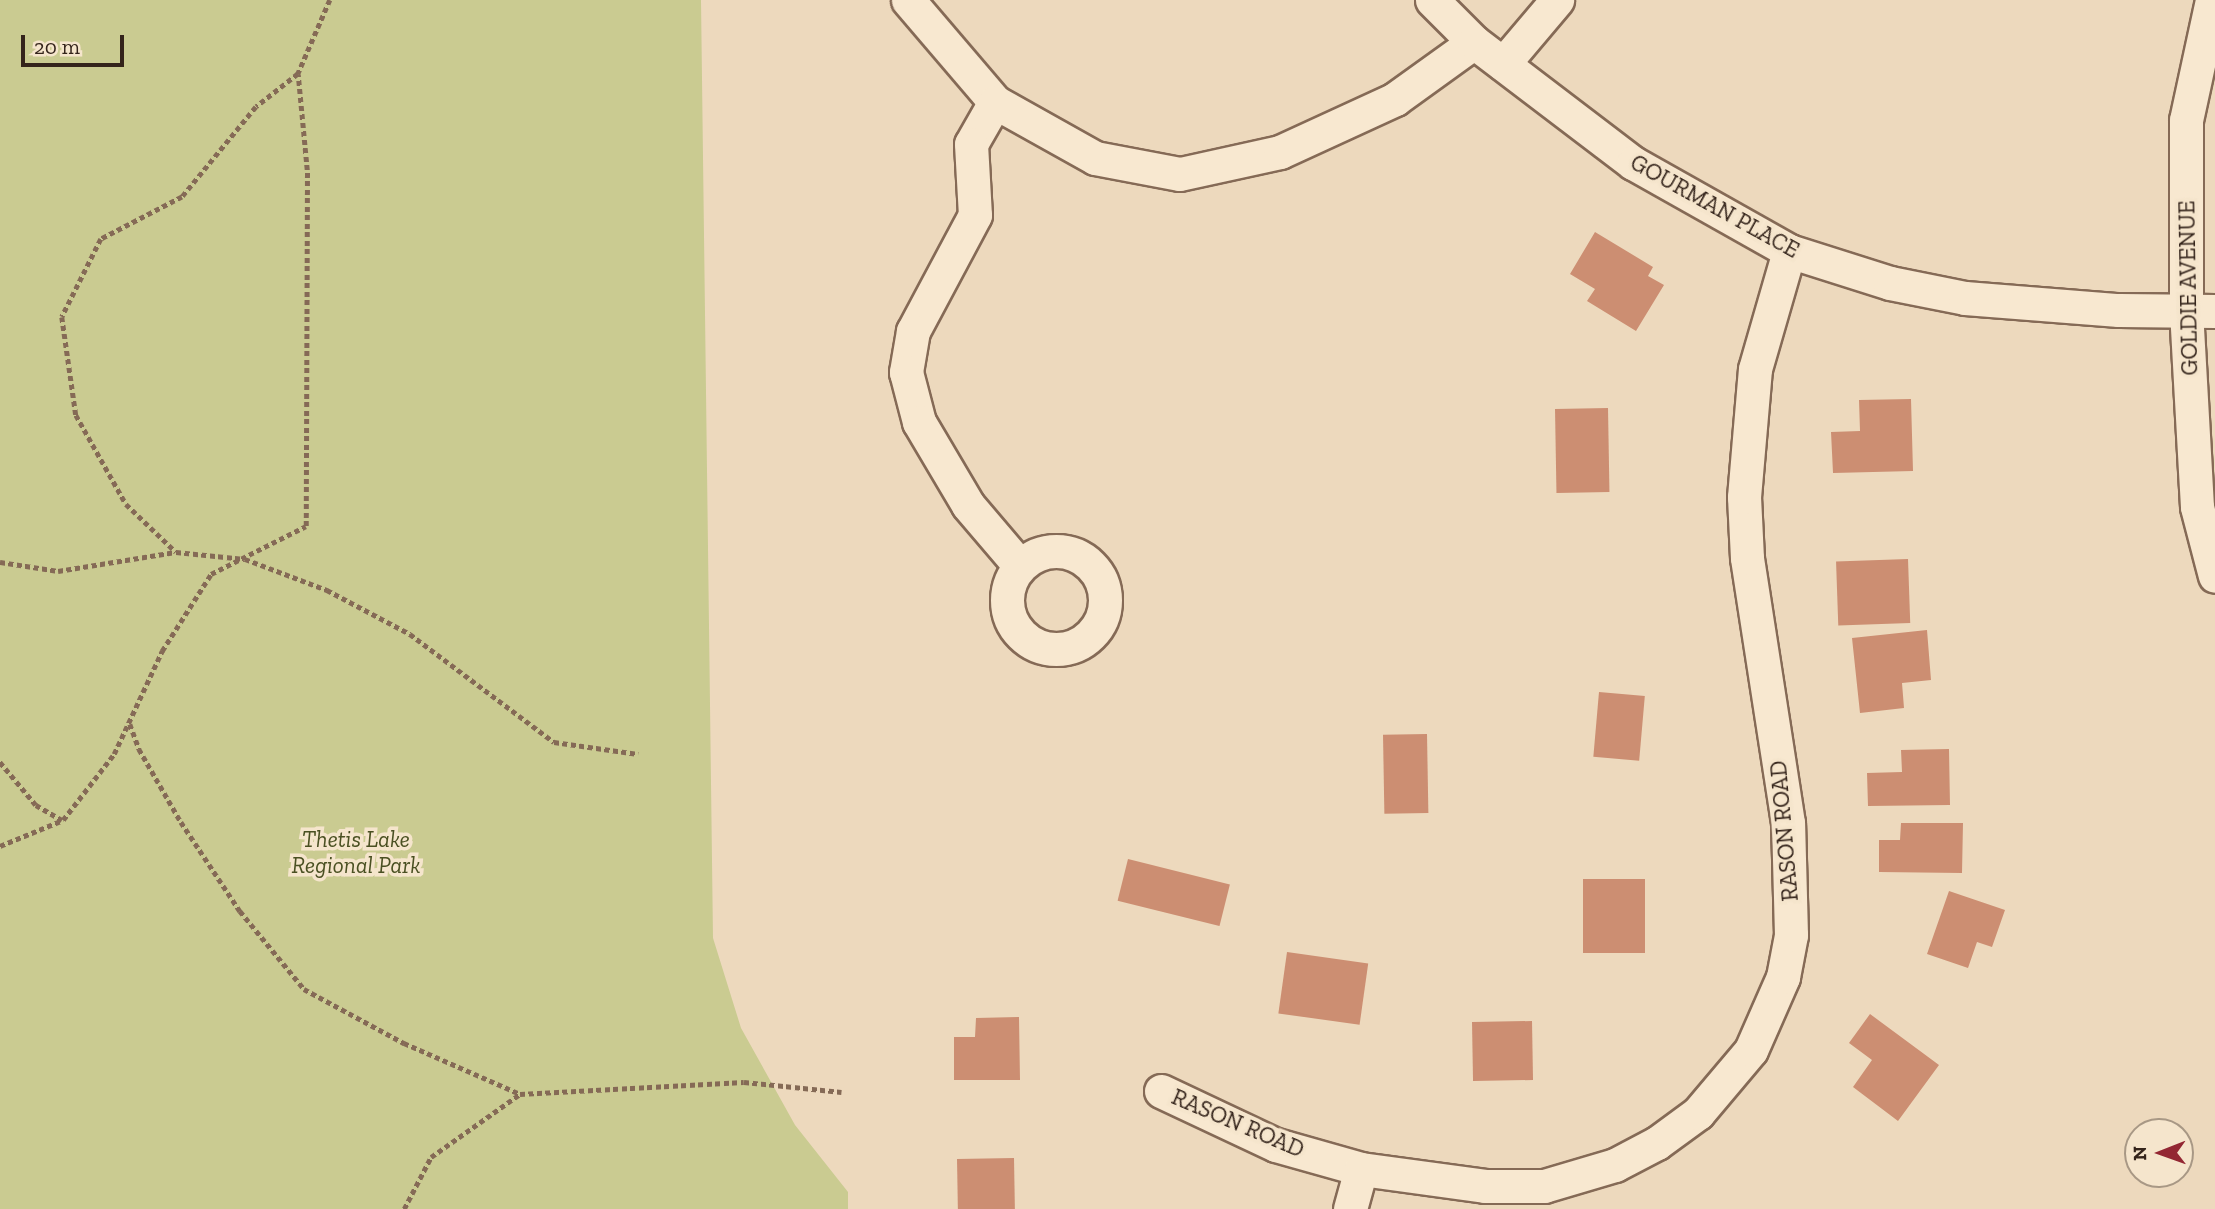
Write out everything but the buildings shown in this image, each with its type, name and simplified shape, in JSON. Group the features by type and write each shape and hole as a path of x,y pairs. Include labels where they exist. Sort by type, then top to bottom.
{"street":[{"path":"908,0 995,102 1095,158 1180,174 1280,152 1395,99 1474,42"},
{"name":"GOURMAN PLACE","path":"1432,0 1474,42 1633,163 1789,251 1890,283 1965,298 2119,310 2200,310"},
{"path":"1503,64 1557,0"},
{"name":"GOLDIE AVENUE","path":"2212,0 2186,120 2200,310 2197,507 2215,576"},
{"path":"995,102 971,144 975,215 913,331 906,372 926,434 968,505 1020,566"},
{"name":"RASON ROAD","path":"1161,1091 1276,1145 1362,1169 1486,1186 1544,1186 1604,1169 1657,1143 1698,1113 1751,1050 1770,1015 1791,935 1793,882 1747,558 1744,497 1755,369 1789,251"},
{"path":"1350,1209 1362,1169"}],"path":[{"path":"176,552 127,504 76,415 62,317 101,239 182,197 256,107 298,74 330,0"},
{"path":"0,846 63,820 114,754 162,651 211,574 306,526 307,170 298,74"},
{"path":"0,562 58,571 176,552 245,559 327,590 410,634 554,742 638,754"},
{"path":"129,722 139,749 181,822 240,911 304,989 404,1043 520,1094 744,1082 841,1092"},
{"path":"0,762 36,805 63,820"},
{"path":"404,1209 431,1157 520,1094"}],"green space":[{"name":"Thetis Lake Regional Park","path":"0,0 701,0 713,938 741,1028 795,1125 848,1192 848,1209 0,1209"}]}
